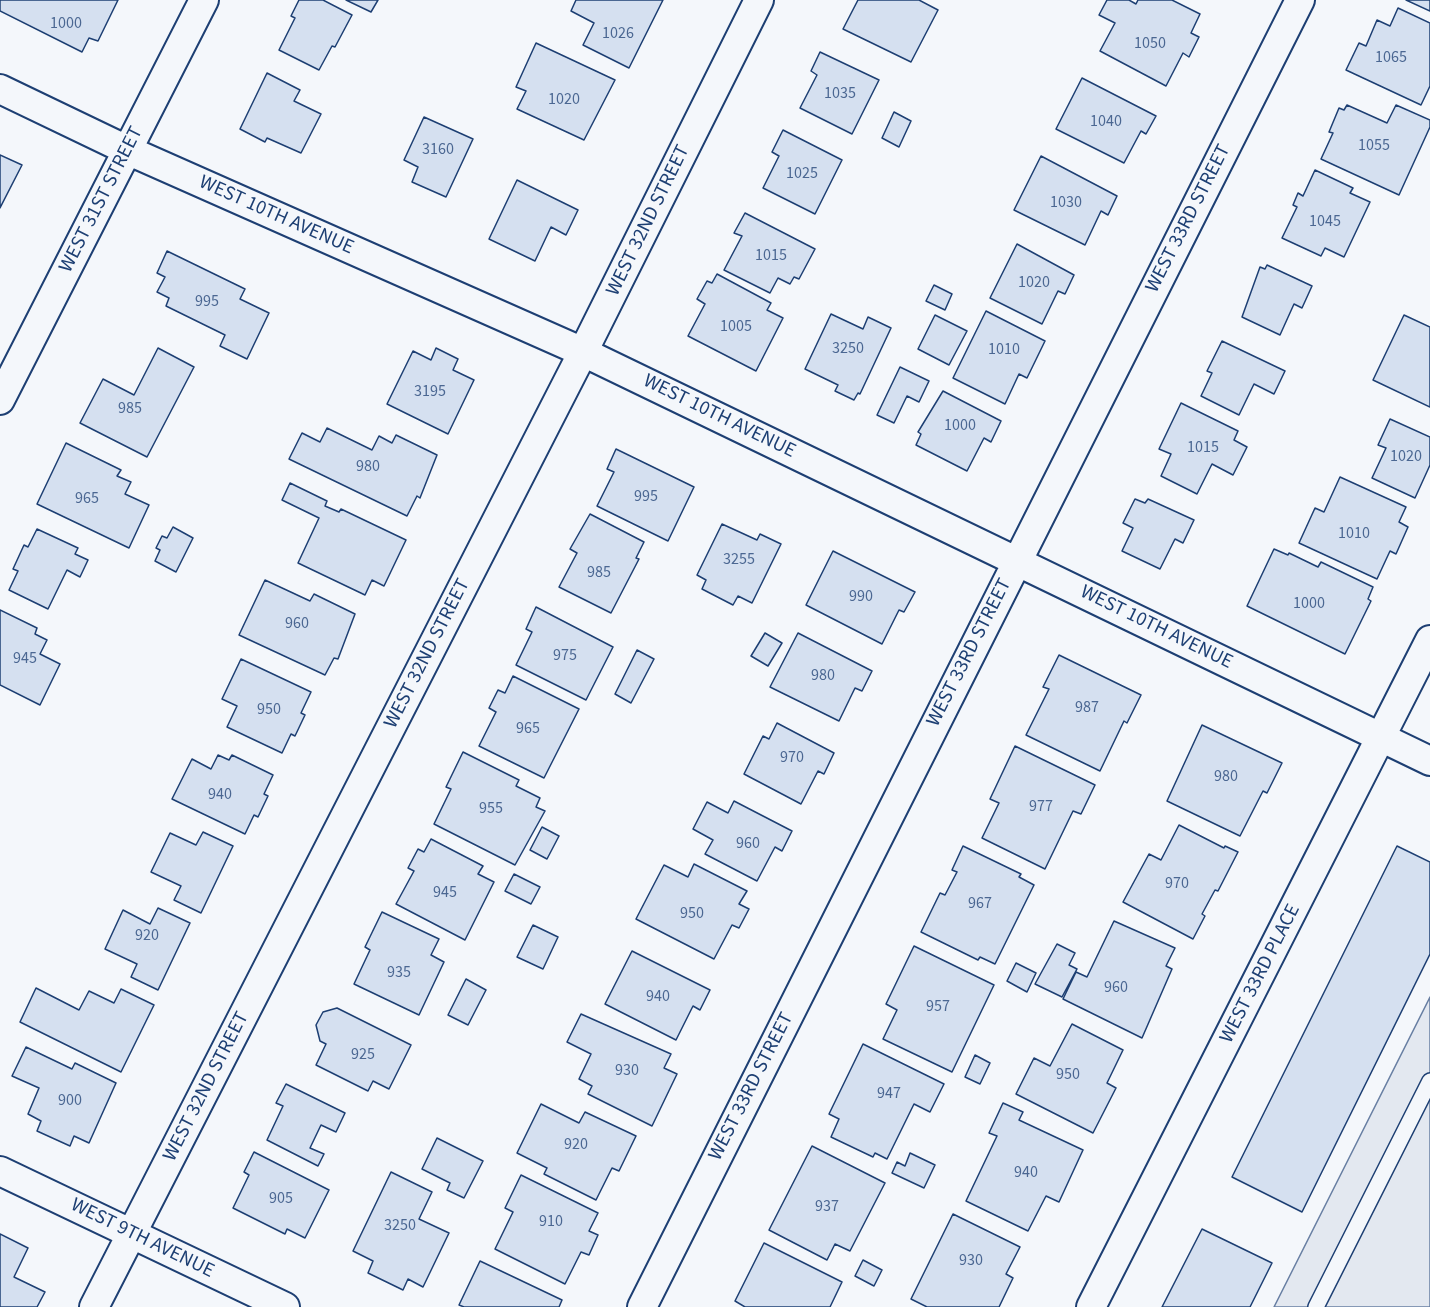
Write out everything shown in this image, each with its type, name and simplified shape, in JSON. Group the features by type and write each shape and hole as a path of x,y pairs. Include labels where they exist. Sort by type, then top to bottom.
{"street":[{"name":"WEST 31ST STREET","path":"0,400 204,0"},
{"name":"WEST 32ND STREET","path":"94,1307 584,352 759,0"},
{"name":"WEST 33RD STREET","path":"642,1307 1300,0"},
{"name":"WEST 10TH AVENUE","path":"0,89 127,150 584,352 1430,761"},
{"name":"WEST 33RD PLACE","path":"1091,1307 1430,640"},
{"name":"WEST 9TH AVENUE","path":"0,1171 285,1307"}],"lane":[{"path":"1316,1307 1430,1081"}],"shaded area":[{"path":"1430,997 1430,1307 1274,1307"}],"building":[{"path":"0,0 118,0 98,41 89,38 82,52 0,11"},
{"path":"299,0 323,0 352,15 335,47 332,46 319,70 279,50 295,18 291,16"},
{"path":"346,0 378,0 371,12"},
{"path":"576,0 663,0 629,68 583,45 594,23 571,11"},
{"path":"858,0 919,0 938,10 911,62 843,29"},
{"path":"1107,0 1129,0 1136,4 1138,0 1172,0 1200,14 1191,33 1199,37 1189,57 1183,53 1166,86 1100,51 1115,23 1099,15"},
{"path":"1406,0 1430,0 1430,11"},
{"path":"1398,8 1430,23 1430,86 1421,105 1346,70 1359,43 1366,46 1377,20 1390,26"},
{"path":"536,43 615,80 584,140 517,109 526,91 516,87"},
{"path":"820,52 879,80 852,134 800,108 817,75 811,71"},
{"path":"267,73 300,90 294,101 321,114 301,153 267,138 265,142 240,129"},
{"path":"1082,78 1156,116 1146,134 1141,131 1124,163 1056,129"},
{"path":"1347,105 1387,123 1396,105 1430,120 1430,127 1399,195 1321,159 1333,133 1329,132 1339,108 1344,110"},
{"path":"894,112 911,121 899,147 882,138"},
{"path":"424,117 473,139 446,197 412,182 418,167 404,160"},
{"path":"783,130 842,160 815,214 763,188 779,156 772,152"},
{"path":"0,155 22,165 0,208"},
{"path":"1041,156 1117,196 1108,215 1101,211 1085,245 1014,210"},
{"path":"1315,170 1353,188 1350,193 1370,202 1344,257 1325,248 1321,256 1282,238 1297,207 1293,205 1298,193 1303,196"},
{"path":"517,180 578,210 566,235 551,227 535,261 489,239"},
{"path":"745,213 815,249 799,279 794,277 790,284 778,278 770,293 724,270 742,236 734,233"},
{"path":"1017,244 1074,275 1065,294 1058,291 1042,324 990,298"},
{"path":"167,251 245,289 240,299 269,313 247,359 220,346 225,335 166,306 169,298 157,292 165,277 157,273"},
{"path":"1267,265 1312,286 1302,308 1294,304 1280,335 1242,317 1260,267 1265,269"},
{"path":"717,274 771,303 767,310 783,318 756,371 688,336 705,304 697,299 707,281 712,283"},
{"path":"934,285 952,294 945,310 926,301"},
{"path":"986,311 1045,341 1027,378 1019,374 1005,404 953,378"},
{"path":"831,314 863,329 868,317 891,328 860,394 858,393 854,400 835,391 838,385 805,369"},
{"path":"935,315 967,331 949,365 918,349"},
{"path":"1404,315 1430,327 1430,407 1373,380"},
{"path":"1222,341 1285,371 1274,394 1254,384 1239,415 1201,396 1212,373 1207,371"},
{"path":"158,348 194,367 147,457 80,423 103,379 134,395"},
{"path":"436,348 458,359 453,370 474,380 448,434 387,404 413,351 431,360"},
{"path":"900,367 929,381 919,402 907,396 894,423 877,415"},
{"path":"943,391 1001,421 991,442 984,438 967,471 916,445 921,434 918,432"},
{"path":"1181,403 1238,431 1234,440 1247,447 1233,475 1212,464 1197,494 1161,476 1171,454 1159,449"},
{"path":"1390,419 1430,437 1430,465 1415,498 1372,478 1386,448 1378,445"},
{"path":"327,428 372,450 379,436 392,443 396,435 437,455 420,498 417,496 407,516 289,459 302,433 320,442"},
{"path":"66,443 121,470 117,476 131,482 125,494 149,505 129,548 37,504"},
{"path":"616,449 694,487 668,541 597,506 614,472 607,469"},
{"path":"1340,477 1406,507 1399,522 1408,527 1396,554 1390,551 1377,579 1299,543 1315,508 1324,512"},
{"path":"290,483 327,501 325,506 339,512 341,509 406,540 384,586 372,580 365,595 298,563 319,518 282,500"},
{"path":"1135,499 1145,503 1148,499 1194,520 1183,543 1175,539 1160,569 1122,551 1133,528 1123,523"},
{"path":"590,514 644,542 636,558 639,559 611,613 559,587 577,553 570,549"},
{"path":"722,524 757,540 760,534 781,544 752,603 738,596 733,605 702,589 706,580 697,575"},
{"path":"173,527 193,538 176,572 155,561 160,550 156,548 162,536 167,538"},
{"path":"37,529 78,548 75,554 88,560 80,577 67,570 48,609 9,590 18,571 13,569 24,545 28,547"},
{"path":"1274,549 1288,555 1289,553 1318,567 1321,562 1373,587 1368,599 1371,601 1345,654 1247,606"},
{"path":"833,551 915,592 904,612 899,610 882,644 806,605"},
{"path":"265,580 310,601 314,594 355,614 338,659 334,658 325,675 239,635"},
{"path":"536,607 613,647 586,700 516,665 532,632 526,629"},
{"path":"0,610 37,628 35,634 47,640 40,654 60,664 40,705 0,685"},
{"path":"765,633 782,643 768,666 751,656"},
{"path":"798,633 872,671 862,691 855,688 839,721 770,687"},
{"path":"637,650 654,659 631,703 615,694"},
{"path":"1059,655 1141,695 1127,723 1124,721 1100,771 1026,735 1049,689 1043,687"},
{"path":"241,659 311,692 301,713 305,715 295,736 291,734 282,753 227,727 237,706 222,699"},
{"path":"513,676 579,709 544,778 479,746 496,712 489,708 498,690 505,693"},
{"path":"777,723 834,753 824,774 818,771 801,804 744,774 763,736 769,739"},
{"path":"1202,725 1282,763 1267,793 1263,791 1240,836 1167,801"},
{"path":"1015,746 1095,785 1081,814 1073,811 1045,869 982,838 999,803 990,799"},
{"path":"463,752 519,780 516,786 540,798 536,807 545,811 515,865 434,824 451,789 446,787"},
{"path":"218,755 229,760 232,755 273,775 264,794 268,796 258,817 254,815 245,834 172,799 192,759 211,769"},
{"path":"734,801 792,831 782,851 775,847 757,881 705,854 713,840 693,829 707,802 728,813"},
{"path":"1179,825 1224,848 1225,846 1238,852 1218,891 1215,890 1202,914 1205,916 1193,939 1123,902 1149,854 1161,860"},
{"path":"542,827 559,836 547,859 530,850"},
{"path":"203,832 233,846 201,913 174,900 181,886 151,872 170,833 196,845"},
{"path":"431,839 483,866 478,874 494,882 465,940 396,904 414,871 408,868 418,849 424,852"},
{"path":"963,846 1021,874 1019,877 1034,885 995,964 980,957 978,960 921,932 940,893 945,895 957,872 952,870"},
{"path":"1397,846 1430,862 1430,954 1302,1212 1232,1177"},
{"path":"694,864 747,891 739,904 749,909 739,928 732,925 714,959 636,919 664,865 688,877"},
{"path":"514,874 540,887 531,904 505,891"},
{"path":"158,908 190,923 158,990 131,977 137,964 105,949 123,910 150,924"},
{"path":"382,912 439,939 431,955 444,962 419,1015 354,984 370,950 365,947"},
{"path":"1114,921 1175,948 1166,966 1172,969 1142,1038 1063,999 1076,972 1087,977"},
{"path":"533,925 558,937 543,969 517,957"},
{"path":"1057,944 1075,953 1069,965 1077,969 1062,997 1035,984"},
{"path":"914,946 994,985 952,1072 883,1039 897,1010 886,1004"},
{"path":"632,951 710,990 700,1010 693,1006 676,1040 605,1004"},
{"path":"1016,963 1036,973 1027,992 1007,981"},
{"path":"466,979 486,990 468,1025 448,1015"},
{"path":"36,988 79,1010 89,991 114,1003 121,989 154,1005 121,1072 20,1022"},
{"path":"337,1008 411,1045 389,1089 373,1081 368,1091 316,1065 326,1044 320,1041 316,1025 323,1012"},
{"path":"581,1014 671,1054 664,1068 677,1074 652,1126 588,1094 592,1086 579,1079 591,1054 567,1042"},
{"path":"1072,1024 1123,1050 1107,1083 1116,1088 1093,1133 1016,1094 1034,1058 1050,1066"},
{"path":"863,1044 944,1084 930,1112 914,1104 887,1159 875,1153 873,1157 831,1137 839,1119 829,1114"},
{"path":"26,1047 72,1069 75,1063 116,1083 89,1143 74,1136 70,1146 37,1131 41,1121 28,1114 39,1088 12,1076"},
{"path":"975,1055 990,1063 980,1084 965,1077"},
{"path":"286,1084 345,1113 336,1132 321,1125 310,1148 324,1154 318,1166 267,1140 283,1106 276,1103"},
{"path":"1003,1103 1023,1112 1019,1120 1083,1150 1059,1202 1046,1196 1028,1231 966,1201 997,1136 989,1133"},
{"path":"541,1104 579,1123 585,1112 636,1136 619,1171 612,1168 596,1200 544,1174 547,1168 517,1153"},
{"path":"437,1138 483,1161 464,1198 447,1190 450,1183 422,1169"},
{"path":"812,1146 885,1183 850,1251 835,1244 827,1260 769,1230"},
{"path":"254,1152 329,1190 305,1238 287,1229 285,1234 233,1208 249,1175 244,1172"},
{"path":"910,1153 935,1165 924,1188 892,1173 897,1162 905,1166"},
{"path":"391,1172 432,1192 419,1219 449,1233 423,1287 408,1279 403,1290 368,1273 373,1261 353,1251"},
{"path":"521,1175 598,1213 589,1231 598,1235 589,1255 581,1252 565,1284 495,1249 513,1212 505,1208"},
{"path":"953,1214 1020,1247 1006,1274 1013,1278 999,1307 927,1307 911,1299"},
{"path":"1202,1229 1272,1263 1250,1307 1162,1307"},
{"path":"0,1234 28,1248 14,1277 45,1292 37,1307 0,1307"},
{"path":"764,1243 842,1282 830,1307 745,1307 735,1301"},
{"path":"863,1260 882,1270 874,1286 855,1276"},
{"path":"480,1261 562,1300 559,1307 464,1307 459,1305"}]}
